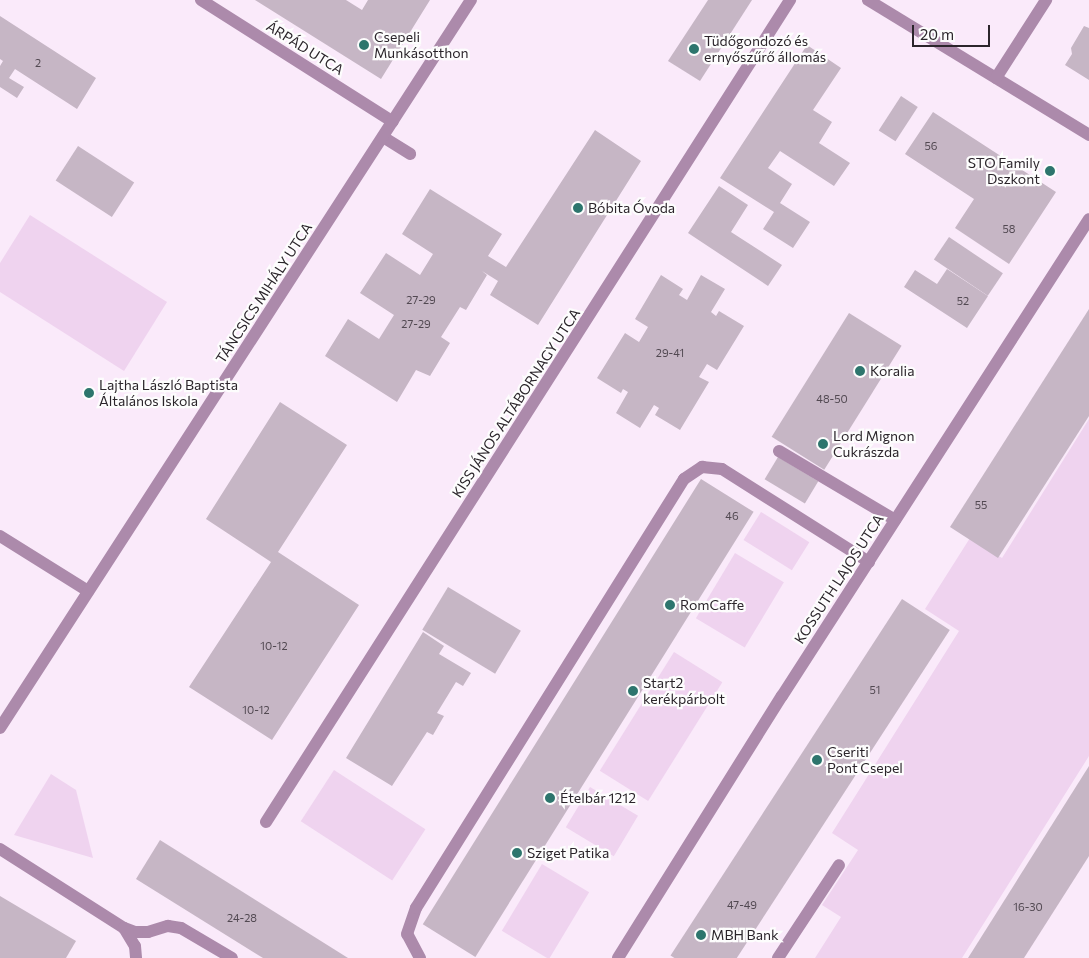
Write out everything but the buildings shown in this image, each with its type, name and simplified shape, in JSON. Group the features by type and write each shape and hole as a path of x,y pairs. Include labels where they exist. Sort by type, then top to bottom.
{"street":[{"name":"ÁRPÁD UTCA","path":"201,0 393,122"},
{"name":"TÁNCSICS MIHÁLY UTCA","path":"0,728 471,0"},
{"name":"KISS JÁNOS ALTÁBORNAGY UTCA","path":"266,822 790,0"},
{"path":"868,0 1089,135"},
{"path":"996,78 1046,0"},
{"path":"383,137 410,154"},
{"name":"KOSSUTH LAJOS UTCA","path":"618,958 868,562 1089,218"},
{"path":"779,451 896,520"},
{"path":"420,958 407,934 416,908 684,479 702,467 722,470 868,562"},
{"path":"0,536 88,591"},
{"path":"0,849 124,928 142,932 168,926 181,928 232,958"},
{"path":"778,958 839,865"},
{"path":"124,928 135,946 136,958"}],"shaded area":[{"path":"30,215 167,302 124,371 0,292 0,263"},
{"path":"1089,419 1089,756 962,958 815,958 841,917 822,905 858,850 832,833 959,631 925,609 970,538 1002,558"},
{"path":"761,512 809,542 792,570 744,540"},
{"path":"735,553 784,582 745,648 696,618"},
{"path":"674,652 722,682 648,801 600,771"},
{"path":"334,770 425,829 392,881 301,821"},
{"path":"51,774 76,790 93,858 14,835"},
{"path":"590,787 638,816 614,856 566,827"},
{"path":"542,864 589,892 550,958 502,931"}],"place":[{"name":"Csepeli Munkásotthon","path":"364,45"},
{"name":"Tüdőgondozó és ernyőszűrő állomás","path":"694,49"},
{"name":"STO Family Dszkont","path":"1050,171"},
{"name":"Bóbita Óvoda","path":"578,208"},
{"name":"Koralia","path":"860,371"},
{"name":"Lajtha László Baptista Általános Iskola","path":"89,393"},
{"name":"Lord Mignon Cukrászda","path":"823,444"},
{"name":"RomCaffe","path":"670,605"},
{"name":"Start2 kerékpárbolt","path":"633,691"},
{"name":"Cseriti Pont Csepel","path":"817,760"},
{"name":"Ételbár 1212","path":"550,798"},
{"name":"Sziget Patika","path":"517,853"},
{"name":"MBH Bank","path":"701,935"}]}
